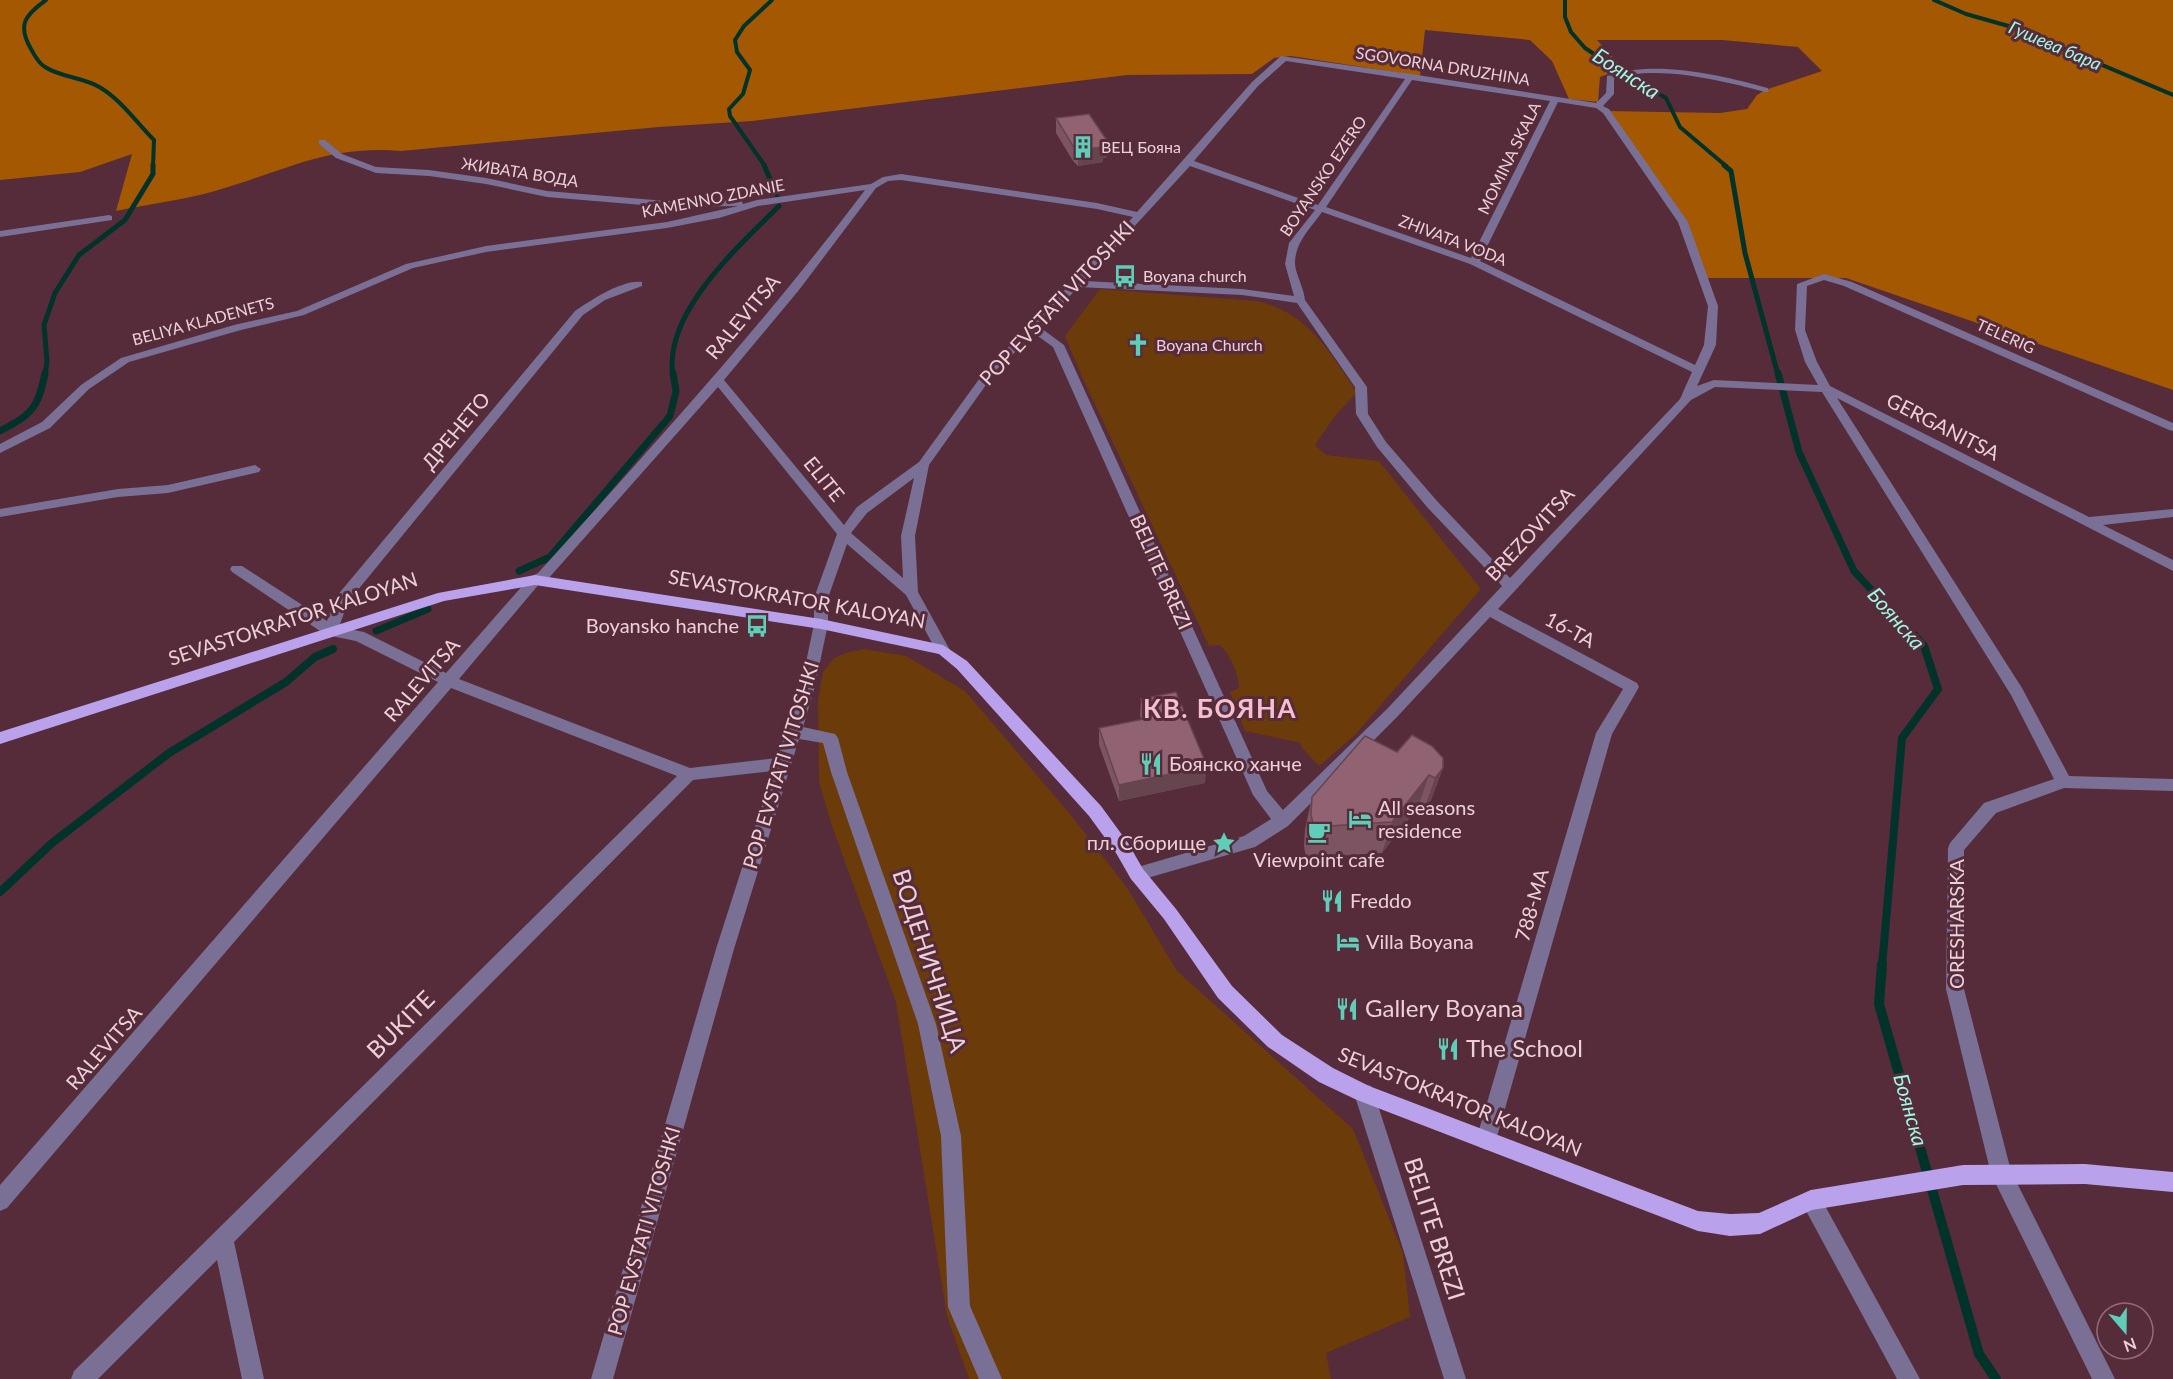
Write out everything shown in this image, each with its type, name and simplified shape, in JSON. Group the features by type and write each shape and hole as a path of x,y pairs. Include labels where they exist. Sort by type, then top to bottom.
{"main road":[{"name":"SEVASTOKRATOR KALOYAN","path":"0,738 443,596 535,580 821,624 943,650 962,665 1095,811 1122,848 1137,874 1170,914 1225,992 1250,1018 1300,1059 1364,1093 1698,1221 1730,1225 1760,1223 1811,1200 1853,1191 1963,1175 2085,1174 2173,1182"}],"street":[{"name":"SGOVORNA DRUZHINA","path":"1284,58 1598,106"},
{"name":"POP EVSTATI VITOSHKI","path":"602,1379 725,950 808,686 821,624 821,598 844,534 862,510 923,465 994,366 1035,328 1255,84 1284,58"},
{"path":"1598,106 1610,94 1610,78 1616,74 1638,70 1747,83 1765,90"},
{"name":"BOYANSKO EZERO","path":"1411,76 1294,243 1290,254 1290,264 1298,285 1300,300 1361,387 1362,414 1381,444 1432,504 1510,586"},
{"name":"MOMINA SKALA","path":"1474,262 1555,99"},
{"name":"BREZOVITSA","path":"1137,874 1249,842 1282,822 1392,713 1685,400 1710,345 1713,306 1683,222 1606,111 1598,106"},
{"name":"ЖИВАТА ВОДА","path":"322,142 339,156 361,166 486,181 547,194 666,204 757,203"},
{"name":"ZHIVATA VODA","path":"1187,162 1474,262 1698,371"},
{"name":"KAMENNO ZDANIE","path":"300,313 426,261 486,249 667,225 719,215 757,203 873,186 886,179 906,176 1097,206 1139,215"},
{"name":"RALEVITSA","path":"0,1201 535,580 543,576 718,380 808,272 873,186"},
{"path":"0,234 109,218"},
{"name":"TELERIG","path":"1828,389 1811,362 1800,330 1802,284 1824,277 1848,284 2173,428"},
{"name":"ДРЕНЕТО","path":"331,631 341,600 579,313 601,298 638,284"},
{"path":"1076,284 1242,292 1300,300"},
{"name":"BELIYA KLADENETS","path":"0,449 46,425 85,387 125,360 238,327 300,313"},
{"name":"BELITE BREZI","path":"1035,328 1058,345 1261,795 1282,822"},
{"name":"ELITE","path":"718,380 844,534 911,592"},
{"name":"GERGANITSA","path":"1685,400 1697,390 1714,383 1828,389 2173,566"},
{"path":"1828,389 1844,421 2017,692 2064,782 2173,785"},
{"path":"923,465 908,536 911,592 943,650"},
{"path":"0,513 118,493 168,489 255,469"},
{"path":"2085,522 2173,513"},
{"path":"237,569 331,631 359,636 449,681 689,774 784,764"},
{"name":"16-ТА","path":"1489,610 1632,687"},
{"name":"788-МА","path":"1486,1140 1604,733 1632,687"},
{"name":"ВОДЕНИЧНИЦА","path":"794,732 830,738 839,772 927,1024 951,1136 959,1307 990,1379"},
{"name":"BUKITE","path":"82,1379 689,774"},
{"name":"ORESHARSKA","path":"2064,782 1990,808 1956,848 1955,989 2001,1174 2104,1379"},
{"name":"BELITE BREZI","path":"1364,1093 1455,1379"},
{"path":"1811,1200 1909,1379"},
{"path":"223,1240 253,1379"}],"shaded area":[{"path":"0,0 2173,0 2173,390 1846,278 1703,278 1683,222 1606,111 1720,113 1747,109 1757,95 1765,90 1822,71 1798,47 1722,40 1597,40 1617,62 1627,67 1600,77 1598,102 1569,99 1552,61 1530,40 1425,30 1420,76 1291,56 1274,58 1252,74 1127,75 752,121 659,127 401,151 351,152 306,161 203,194 116,211 132,154 80,172 0,180"},
{"path":"1100,289 1256,301 1274,306 1303,324 1326,348 1357,392 1335,416 1315,445 1326,455 1379,461 1481,589 1355,735 1319,766 1302,748 1301,743 1245,731 1230,692 1239,688 1233,665 1220,645 1209,646 1084,381 1065,336"},
{"path":"864,649 906,656 965,691 1070,814 1128,889 1177,971 1353,1129 1403,1253 1410,1317 1326,1353 1331,1379 969,1379 947,1316 896,1002 832,826 819,782 818,701 823,672 834,658"}],"building":[{"path":"1089,114 1108,142 1101,143 1103,147 1078,150 1073,146 1056,118"},
{"name":"Боянско ханче","path":"1176,692 1207,766 1119,785 1099,728 1149,718 1141,699"},
{"path":"1412,735 1432,746 1443,758 1443,768 1435,778 1429,775 1392,822 1314,827 1311,815 1312,797 1365,736 1397,752"}],"waterway":[{"path":"46,0 28,16 24,27 27,41 37,59 52,71 94,84 116,99 154,140 153,166"},
{"path":"765,166 730,116 729,109 743,94 750,70 737,52 735,40 744,26 772,0"},
{"name":"Боянска","path":"1565,0 1565,17 1571,32 1585,48 1630,78 1666,98 1680,127 1726,166"},
{"name":"Гушева бара","path":"1934,0 1966,14 2012,27 2173,95"},
{"path":"764,165 777,195"},
{"name":"Боянска","path":"1724,165 1731,171 1745,253 1778,375"},
{"path":"45,375 47,362 44,325 55,293 79,255 125,220 153,174 153,166"},
{"path":"673,373 673,352 680,328 692,305 707,282 725,261 779,206"},
{"path":"0,431 20,420 32,409 40,395 45,373"},
{"path":"519,571 550,557 670,416 676,391 673,373"},
{"name":"Боянска","path":"1778,373 1799,452 1854,571 1915,637"},
{"path":"376,631 428,609"},
{"name":"Боянска","path":"1882,966 1902,738 1938,689 1924,646 1914,635"},
{"path":"0,892 52,843 169,753 286,682 315,657 333,649"},
{"name":"Боянска","path":"1882,964 1879,1004 1979,1354 1996,1379"}],"place":[{"name":"ВЕЦ Бояна","path":"1083,147"},
{"name":"Boyana church","path":"1125,276"},
{"name":"Boyana Church","path":"1138,345"},
{"name":"Boyansko hanche","path":"757,626"},
{"name":"Боянско ханче","path":"1151,764"},
{"name":"All seasons residence","path":"1360,819"},
{"name":"Viewpoint cafe","path":"1319,832"},
{"name":"пл. Сборище","path":"1224,843"},
{"name":"Freddo","path":"1332,901"},
{"name":"Villa Boyana","path":"1348,942"},
{"name":"Gallery Boyana","path":"1347,1009"},
{"name":"The School","path":"1448,1049"}],"district":[{"name":"КВ. БОЯНА","path":"1220,709"}]}
